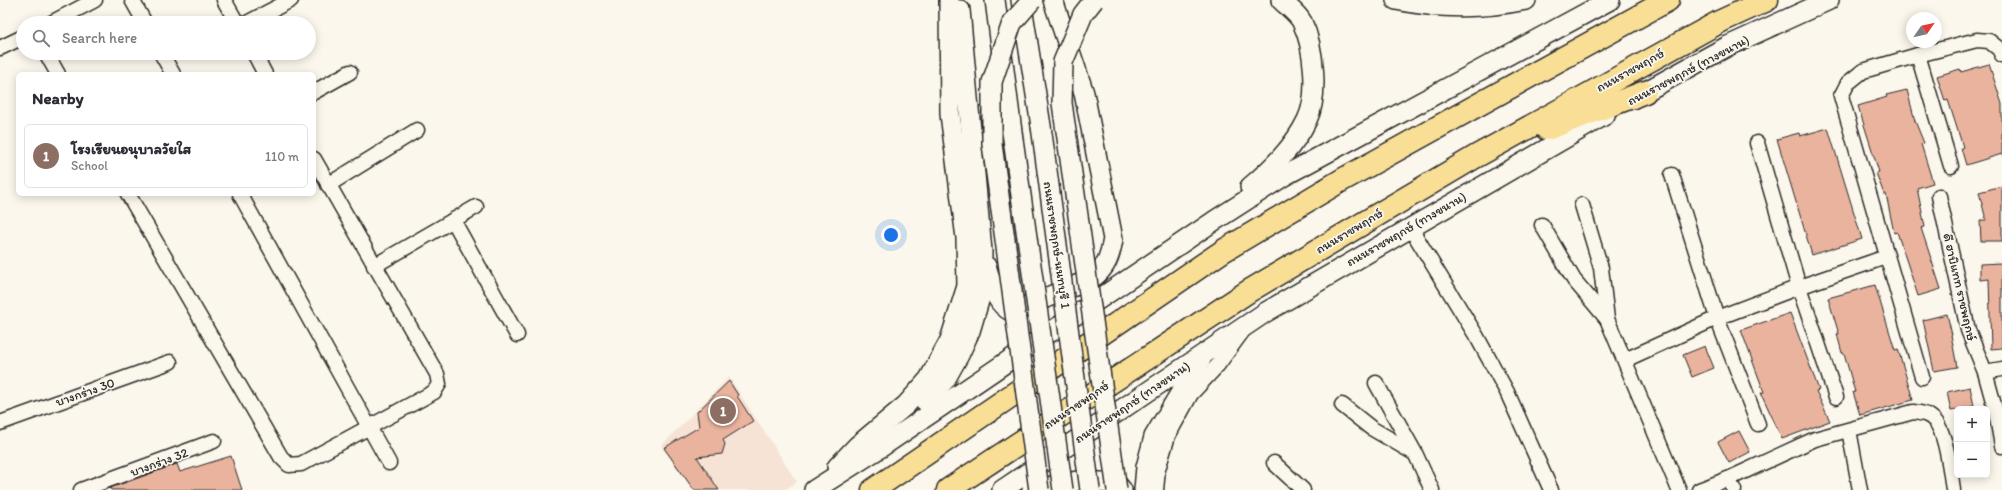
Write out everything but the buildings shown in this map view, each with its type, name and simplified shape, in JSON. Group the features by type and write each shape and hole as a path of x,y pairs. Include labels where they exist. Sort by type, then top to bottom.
{"main road":[{"path":"815,490 857,446 906,405 929,379 950,340 967,286 966,238 950,114 949,0"},
{"path":"883,446 945,380 970,331 980,294 982,251 959,0"},
{"path":"995,0 1012,132 1063,490"},
{"name":"ถนนราชพฤกษ์-นนทบุรี 1","path":"1021,0 1041,126 1090,490"},
{"path":"1032,0 1012,23 992,82 992,144 1039,490"},
{"path":"982,251 997,298 1004,308 1012,312 1091,279 1099,274 1106,265 1110,254 1113,239 1084,93 1053,0"},
{"path":"1094,0 1083,14 1063,62 1062,103 1117,490"},
{"path":"1214,221 1279,161 1307,120 1314,88 1312,52 1302,21 1282,0"},
{"path":"1396,0 1444,7 1500,5 1526,0"},
{"path":"815,490 883,446 1214,221 1321,155 1610,0"},
{"path":"873,490 1223,251 1342,180 1668,0"},
{"name":"ถนนราชพฤกษ์","path":"948,490 1249,291 1475,157 1721,21 1767,0"},
{"name":"ถนนราชพฤกษ์ (ทางขนาน)","path":"1002,490 1248,323 1410,227 1728,46 1829,0"},
{"path":"1475,157 1645,92"},
{"path":"1144,490 1146,467 1154,437 1205,352"},
{"path":"1032,490 1082,480 1117,484 1122,490"}],"street":[{"path":"64,16 95,0"},
{"path":"132,0 141,16"},
{"path":"224,0 233,16"},
{"path":"261,16 291,0"},
{"path":"0,48 16,40"},
{"path":"1922,377 1886,257 1841,96 1848,84 1863,71 1918,55 1977,40 1989,41 1999,49 2002,55"},
{"path":"1918,55 1951,166"},
{"path":"50,60 57,72"},
{"path":"165,60 172,72"},
{"path":"258,60 265,72"},
{"path":"316,91 350,72"},
{"path":"328,185 417,130"},
{"path":"1757,143 1799,287 1836,396"},
{"path":"129,196 281,457 289,465 301,464 434,392 439,384 437,374 316,163"},
{"path":"1672,175 1717,318 1758,424"},
{"path":"241,196 390,463"},
{"name":"ดี ฮาบิแทท ราชพฤกษ์","path":"1940,196 1968,330 1985,372 1996,412 2002,446"},
{"path":"1582,206 1601,268 1607,319"},
{"path":"374,266 476,207"},
{"path":"453,220 517,335"},
{"path":"1542,225 1574,280 1607,319 1679,490"},
{"path":"1410,227 1436,272 1477,337 1507,392 1551,490"},
{"path":"1625,360 1717,318 1799,287 1886,257"},
{"path":"1156,490 1158,469 1168,436 1187,401 1191,394 1217,366 1248,323"},
{"name":"บางกร่าง 30","path":"0,423 170,362"},
{"path":"1985,372 2002,369"},
{"path":"1376,383 1415,453 1429,489"},
{"path":"1342,405 1371,428 1415,453"},
{"path":"1699,490 1731,484 1776,456 1815,439 1913,412 1924,413 1936,422 1943,439 1953,490"},
{"path":"1849,430 1860,490"},
{"name":"บางกร่าง 32","path":"81,490 214,441"},
{"path":"1274,463 1303,490"}],"shaded area":[{"path":"729,377 797,482 784,490 693,490 661,446"}],"place":[{"name":"โรงเรียนอนุบาลวัยใส","path":"723,411"}]}
